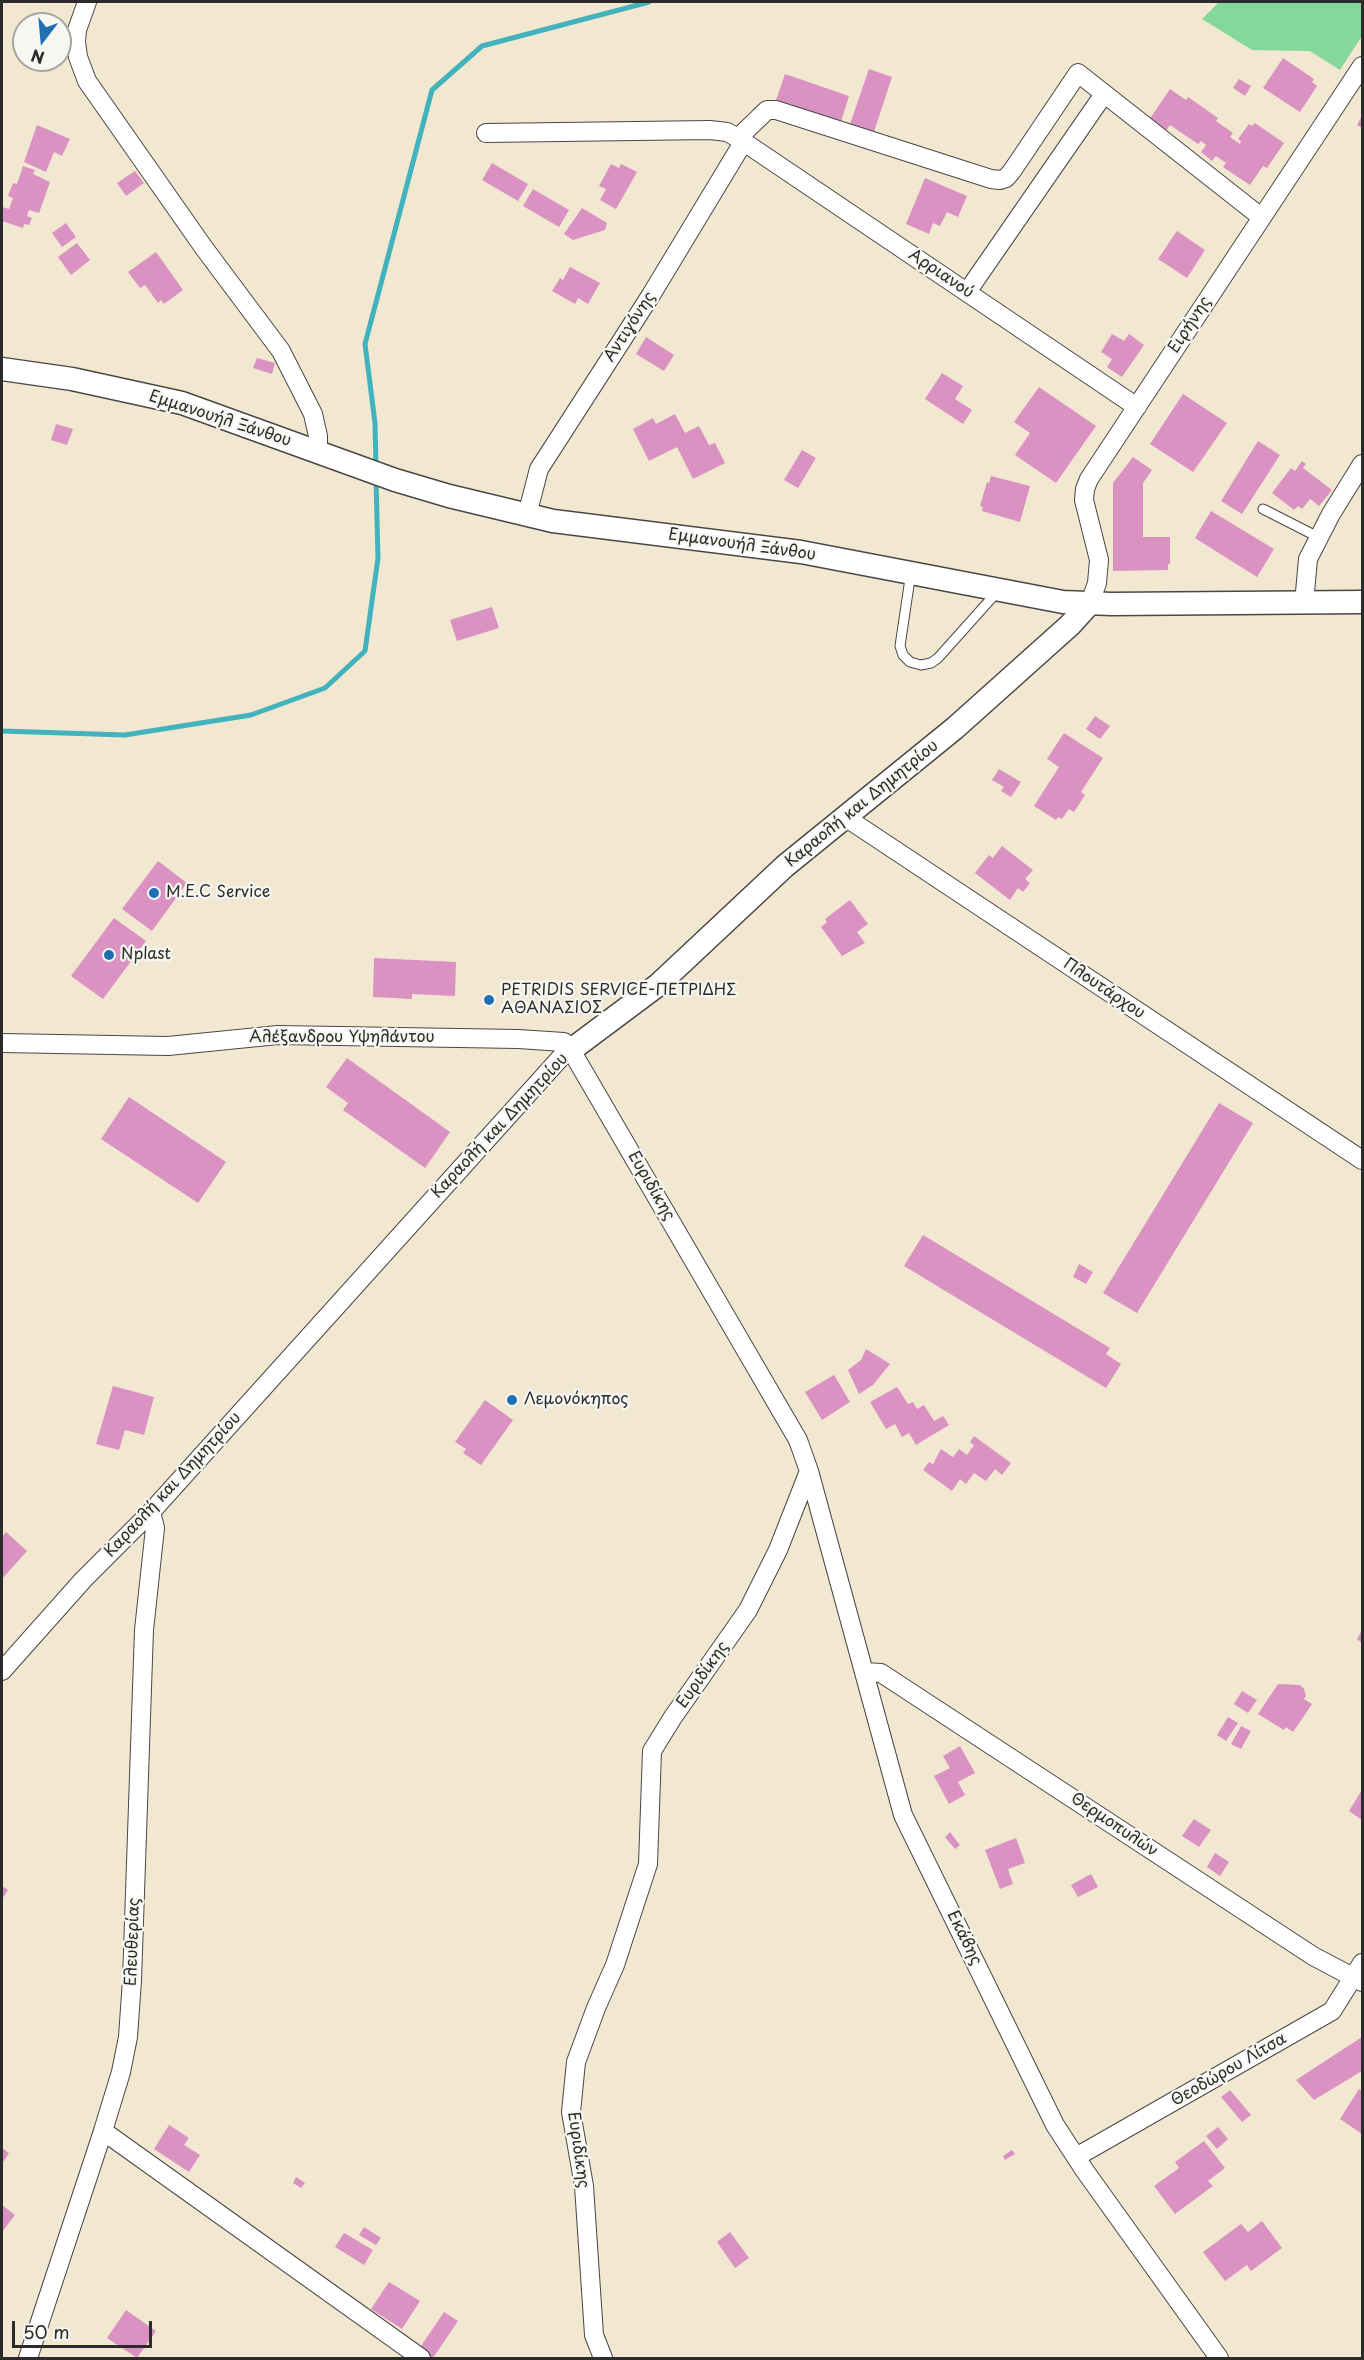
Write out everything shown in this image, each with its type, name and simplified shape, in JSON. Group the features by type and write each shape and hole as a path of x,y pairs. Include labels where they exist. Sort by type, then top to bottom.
{"street":[{"path":"87,2 77,30 76,42 78,57 87,81 204,248 280,351 313,414 318,436 318,452"},
{"name":"Ειρήνης","path":"1090,603 1097,583 1099,560 1084,500 1089,479 1362,66"},
{"name":"Αντιγόνης","path":"527,515 539,469 651,295 741,140 767,110 776,110 1000,180 1006,178 1012,171 1078,73 1104,94"},
{"path":"967,292 1104,94 1261,217"},
{"name":"Αρριανού","path":"486,133 710,130 727,132 1137,407"},
{"name":"Εμμανουήλ Ξάνθου","path":"2,369 72,379 182,403 395,480 527,515 599,527 743,543 911,572 1063,602 1090,603"},
{"path":"1304,603 1306,565 1318,537 1362,464"},
{"path":"1090,603 1362,602"},
{"name":"Καραολή και Δημητρίου","path":"2,1671 83,1580 151,1512 555,1064 658,985 785,866 955,728 1070,625 1090,603"},
{"name":"Πλουτάρχου","path":"845,817 1362,1160"},
{"name":"Αλέξανδρου Υψηλάντου","path":"2,1043 168,1046 278,1035 518,1039 564,1042 571,1050"},
{"name":"Ευριδίκης","path":"571,1050 790,1424 803,1451 809,1471 778,1550 748,1610 652,1751 648,1864 618,1955 576,2062 571,2112 584,2186 594,2335 603,2358"},
{"name":"Εκάβης","path":"809,1471 903,1815 1055,2125 1219,2358"},
{"name":"Ελευθερίας","path":"28,2358 121,2072 130,2018 143,1642 155,1528 151,1512"},
{"name":"Θερμοπυλών","path":"865,1672 881,1673 1313,1956 1360,1974"},
{"name":"Θεοδώρου Λίτσα","path":"1076,2157 1332,2011 1360,1974"},
{"path":"103,2131 421,2358"}],"lane":[{"path":"1263,509 1318,537"},
{"path":"911,572 900,646 903,655 910,662 921,665 931,663 938,658 1000,590"}],"green space":[{"path":"1219,2 1362,2 1362,36 1340,70 1310,51 1252,50 1202,19"}],"building":[{"path":"1283,58 1314,79 1312,82 1317,86 1300,112 1263,88"},
{"path":"869,69 892,77 874,132 850,124"},
{"path":"785,74 849,96 840,125 775,103"},
{"path":"1239,79 1251,86 1245,96 1233,88"},
{"path":"1170,89 1186,100 1188,97 1218,118 1216,121 1233,133 1230,137 1240,144 1241,141 1238,139 1249,124 1252,126 1255,123 1284,143 1267,168 1263,166 1250,185 1223,167 1226,163 1216,156 1212,161 1201,152 1206,145 1201,141 1198,144 1170,125 1166,131 1149,120"},
{"path":"1362,116 1362,128 1357,125"},
{"path":"37,125 70,139 62,156 54,152 46,172 24,162"},
{"path":"492,163 528,184 518,201 482,180"},
{"path":"611,164 619,168 621,164 637,172 616,209 600,200 606,189 599,186"},
{"path":"23,166 35,170 33,174 50,182 39,213 29,210 27,216 32,218 29,225 24,224 23,228 2,221 2,207 9,209 13,198 8,196 13,183 17,184"},
{"path":"135,171 144,183 126,196 117,183"},
{"path":"925,178 967,196 958,217 947,212 940,226 933,223 929,234 906,224"},
{"path":"533,189 569,210 559,227 523,206"},
{"path":"582,208 607,223 605,230 573,240 564,234"},
{"path":"66,223 76,237 62,247 52,233"},
{"path":"1177,231 1205,250 1187,278 1158,259"},
{"path":"77,243 90,260 71,275 58,257"},
{"path":"156,252 183,290 164,304 161,300 158,303 145,285 140,288 128,272"},
{"path":"570,267 600,283 588,304 578,298 575,304 552,291 560,278 563,280"},
{"path":"1112,334 1124,341 1129,334 1144,345 1122,377 1107,367 1112,359 1101,352"},
{"path":"646,337 674,355 664,371 636,354"},
{"path":"257,358 275,363 272,374 253,368"},
{"path":"942,373 963,386 955,399 972,410 963,424 925,399"},
{"path":"1039,387 1096,426 1056,483 1015,455 1030,433 1014,422"},
{"path":"1183,394 1227,423 1193,472 1150,444"},
{"path":"675,414 685,433 699,426 709,445 715,443 725,463 693,479 677,447 649,461 633,429 653,418 656,424"},
{"path":"56,424 73,429 67,445 51,440"},
{"path":"1258,441 1280,455 1242,514 1221,501"},
{"path":"802,450 816,458 798,488 784,480"},
{"path":"1133,457 1152,470 1143,483 1143,537 1170,537 1168,570 1113,571 1113,483"},
{"path":"1302,461 1306,464 1303,468 1332,490 1319,506 1310,499 1302,509 1298,506 1294,510 1272,493 1291,468 1295,471"},
{"path":"991,476 1030,486 1020,522 982,511 983,507 980,506"},
{"path":"1211,511 1274,549 1257,577 1195,538"},
{"path":"492,607 499,628 457,641 450,620"},
{"path":"1095,716 1110,726 1100,739 1086,729"},
{"path":"1064,733 1103,758 1081,792 1085,795 1074,812 1069,809 1062,819 1058,817 1056,820 1034,806 1059,767 1047,759"},
{"path":"999,769 1021,782 1011,797 1001,791 1004,787 992,780"},
{"path":"1002,846 1033,870 1025,879 1030,883 1023,892 1018,888 1010,900 975,873 989,855 993,858"},
{"path":"158,861 187,883 152,931 122,909"},
{"path":"850,900 868,924 857,932 865,943 842,956 821,927 827,922 825,919"},
{"path":"114,918 146,941 103,999 71,976"},
{"path":"374,958 456,962 455,996 412,994 412,999 373,997"},
{"path":"347,1058 450,1132 425,1168 343,1110 348,1103 326,1087"},
{"path":"129,1097 226,1162 198,1203 101,1139"},
{"path":"1219,1103 1253,1123 1137,1313 1103,1293"},
{"path":"923,1235 1110,1348 1106,1354 1121,1364 1106,1388 904,1266"},
{"path":"1079,1264 1093,1272 1086,1284 1073,1277"},
{"path":"866,1349 890,1364 873,1385 859,1394 848,1370 861,1360"},
{"path":"834,1375 850,1402 822,1420 805,1392"},
{"path":"113,1386 154,1397 144,1435 125,1430 119,1450 96,1444"},
{"path":"897,1387 908,1404 913,1402 917,1409 924,1405 934,1421 943,1416 949,1425 916,1445 909,1433 902,1437 895,1424 886,1429 870,1402"},
{"path":"485,1400 513,1420 481,1465 463,1453 466,1449 455,1442"},
{"path":"974,1436 1011,1463 1002,1475 995,1469 986,1481 974,1473 966,1484 960,1479 952,1491 923,1470 929,1462 933,1464 941,1449 953,1457 959,1449 967,1455 974,1445 970,1442"},
{"path":"6,1532 27,1551 2,1579 2,1537"},
{"path":"1362,1630 1362,1643 1357,1639"},
{"path":"1278,1684 1300,1685 1306,1696 1304,1699 1312,1704 1293,1732 1286,1727 1284,1730 1258,1714"},
{"path":"1242,1691 1257,1700 1248,1713 1234,1704"},
{"path":"1228,1717 1238,1723 1226,1741 1217,1735"},
{"path":"1241,1726 1251,1731 1241,1749 1231,1744"},
{"path":"960,1746 975,1773 958,1782 965,1795 949,1804 934,1776 950,1768 943,1756"},
{"path":"1362,1790 1362,1820 1349,1811"},
{"path":"1194,1819 1211,1830 1199,1847 1182,1836"},
{"path":"950,1832 960,1845 955,1849 945,1837"},
{"path":"1016,1838 1025,1863 1008,1869 1013,1884 1000,1889 985,1850"},
{"path":"1215,1853 1229,1862 1220,1876 1207,1867"},
{"path":"1091,1874 1098,1887 1078,1897 1071,1885"},
{"path":"2,1886 8,1890 2,1899"},
{"path":"1362,2037 1362,2071 1314,2100 1296,2080"},
{"path":"1359,2089 1362,2091 1362,2134 1340,2119"},
{"path":"1230,2090 1251,2115 1242,2122 1221,2097"},
{"path":"169,2125 189,2138 184,2145 200,2155 189,2172 154,2149"},
{"path":"1218,2127 1228,2139 1217,2149 1206,2136"},
{"path":"1204,2141 1225,2168 1208,2181 1213,2186 1175,2214 1154,2186 1179,2168 1175,2162"},
{"path":"2,2148 9,2153 2,2164"},
{"path":"1012,2150 1015,2154 1005,2160 1003,2156"},
{"path":"296,2177 305,2183 301,2188 293,2183"},
{"path":"2,2205 15,2215 2,2232"},
{"path":"1262,2221 1282,2248 1251,2271 1247,2265 1225,2281 1203,2252 1241,2224 1248,2232"},
{"path":"364,2227 381,2238 376,2245 359,2235"},
{"path":"730,2232 749,2258 735,2268 717,2242"},
{"path":"344,2233 373,2250 364,2265 335,2247"},
{"path":"389,2282 420,2301 402,2329 371,2309"},
{"path":"126,2310 156,2331 137,2358 107,2338"},
{"path":"444,2312 458,2321 433,2358 419,2349"}],"waterway":[{"path":"376,467 375,423 365,344 432,90 482,46 649,2"},
{"path":"2,731 125,735 251,715 325,688 365,651 378,558 376,480"}],"place":[{"name":"M.E.C Service","path":"154,893"},
{"name":"Nplast","path":"109,955"},
{"name":"PETRIDIS SERVICE-ΠΕΤΡΙΔΗΣ ΑΘΑΝΑΣΙΟΣ","path":"489,1000"},
{"name":"Λεμονόκηπος","path":"512,1400"}]}
